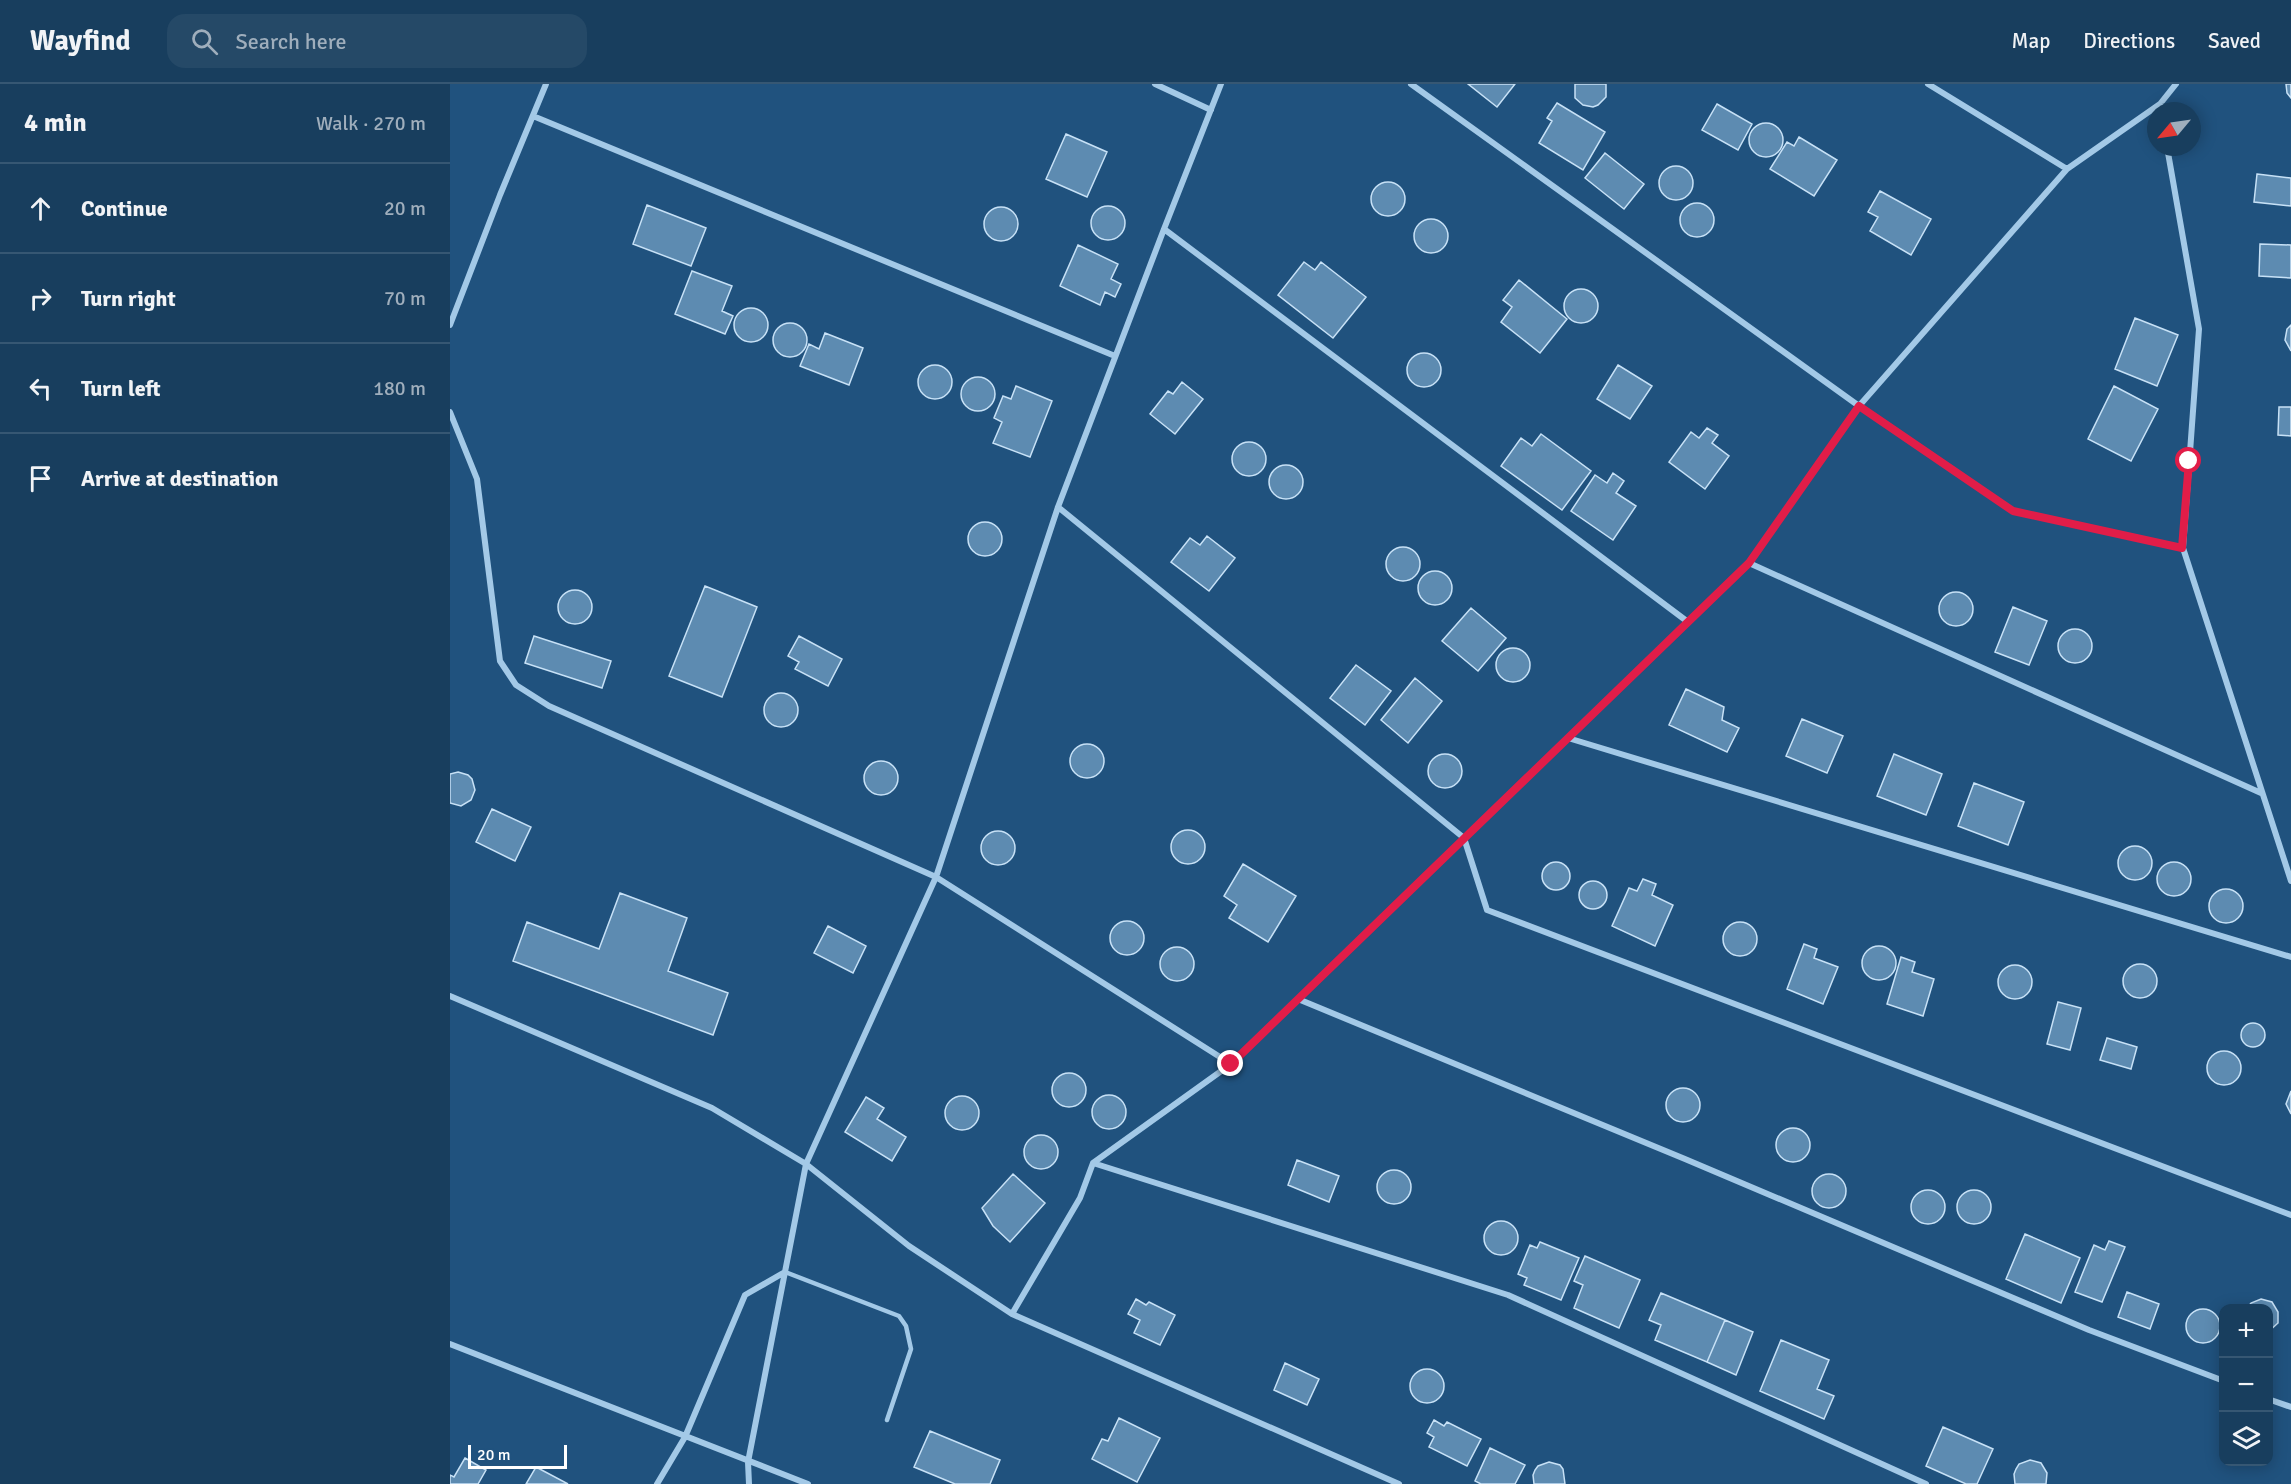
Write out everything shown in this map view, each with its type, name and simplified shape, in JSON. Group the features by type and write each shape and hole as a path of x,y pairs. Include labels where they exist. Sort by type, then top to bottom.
{"street":[{"path":"450,325 546,84"},
{"path":"1155,84 1211,110"},
{"path":"749,1484 748,1462 806,1164 936,877 1058,507 1221,84"},
{"path":"1411,84 1859,406 2013,511 2182,548"},
{"path":"1928,84 2067,169"},
{"path":"2164,102 2176,84"},
{"path":"533,116 1115,356"},
{"path":"1012,1314 1080,1198 1093,1163 1231,1064 1749,563 1859,406 2067,169 2147,117"},
{"path":"2169,156 2199,329 2182,548 2291,881"},
{"path":"1164,229 1688,621"},
{"path":"450,412 477,479 500,660 516,685 549,706 936,877 1231,1064"},
{"path":"1058,507 1464,838 1487,910 2291,1215"},
{"path":"1749,563 2261,793"},
{"path":"1568,738 2291,957"},
{"path":"450,996 712,1108 806,1164 909,1246 1012,1314 1399,1484"},
{"path":"1298,999 1674,1154 2089,1330 2219,1379"},
{"path":"1093,1163 1509,1295 1926,1484"},
{"path":"657,1484 685,1437 745,1295 785,1272"},
{"path":"450,1344 808,1484"},
{"path":"2273,1401 2291,1407"}],"lane":[{"path":"785,1272 899,1316 906,1326 911,1349 887,1420"}],"building":[{"path":"1468,84 1515,84 1497,107"},
{"path":"1575,84 1606,84 1606,97 1593,107 1583,105 1575,98"},
{"path":"2286,84 2291,84 2291,98 2287,93"},
{"path":"1557,103 1605,132 1583,170 1539,143 1552,121 1547,118"},
{"path":"1717,104 1752,124 1738,150 1702,130"},
{"path":"1766,123 1778,128 1783,140 1778,152 1766,157 1754,152 1749,140 1754,128"},
{"path":"1066,134 1107,152 1087,197 1046,179"},
{"path":"1799,137 1837,160 1814,196 1770,169 1787,142 1794,146"},
{"path":"1605,153 1644,184 1624,209 1585,178"},
{"path":"1676,166 1688,171 1693,183 1688,195 1676,200 1664,195 1659,183 1664,171"},
{"path":"2257,174 2291,178 2291,206 2254,202"},
{"path":"1388,182 1400,187 1405,199 1400,211 1388,216 1376,211 1371,199 1376,187"},
{"path":"1880,191 1931,219 1911,255 1870,231 1878,217 1868,212"},
{"path":"1697,203 1709,208 1714,220 1709,232 1697,237 1685,232 1680,220 1685,208"},
{"path":"647,205 706,228 691,266 633,244"},
{"path":"1108,206 1120,211 1125,223 1120,235 1108,240 1096,235 1091,223 1096,211"},
{"path":"1001,207 1013,212 1018,224 1013,236 1001,241 989,236 984,224 989,212"},
{"path":"1431,219 1443,224 1448,236 1443,248 1431,253 1419,248 1414,236 1419,224"},
{"path":"2260,244 2291,245 2291,278 2259,276"},
{"path":"1078,245 1118,264 1111,279 1121,284 1115,297 1105,292 1100,305 1060,286"},
{"path":"1304,262 1315,270 1321,262 1366,297 1333,338 1278,295"},
{"path":"692,271 732,286 722,311 733,316 725,334 675,314"},
{"path":"1519,280 1567,319 1540,353 1501,322 1512,307 1503,300"},
{"path":"1581,289 1593,294 1598,306 1593,318 1581,323 1569,318 1564,306 1569,294"},
{"path":"751,308 763,313 768,325 763,337 751,342 739,337 734,325 739,313"},
{"path":"2135,318 2178,335 2157,386 2115,369"},
{"path":"790,323 802,328 807,340 802,352 790,357 778,352 773,340 778,328"},
{"path":"2291,325 2291,351 2285,340 2287,329"},
{"path":"825,333 863,348 849,385 800,366 809,344 819,349"},
{"path":"1424,353 1436,358 1441,370 1436,382 1424,387 1412,382 1407,370 1412,358"},
{"path":"935,365 947,370 952,382 947,394 935,399 923,394 918,382 923,370"},
{"path":"1618,365 1652,386 1630,419 1597,399"},
{"path":"978,377 990,382 995,394 990,406 978,411 966,406 961,394 966,382"},
{"path":"1182,382 1203,399 1175,434 1150,414 1168,391 1173,394"},
{"path":"1016,386 1052,401 1030,457 993,443 1002,422 994,418 1003,396 1011,399"},
{"path":"2114,386 2158,409 2131,461 2088,439"},
{"path":"2279,407 2291,407 2291,436 2278,435"},
{"path":"1707,428 1718,435 1712,443 1729,456 1705,489 1669,462 1691,432 1699,438"},
{"path":"1541,434 1591,471 1562,510 1501,466 1521,438 1532,446"},
{"path":"1249,442 1261,447 1266,459 1261,471 1249,476 1237,471 1232,459 1237,447"},
{"path":"1286,465 1298,470 1303,482 1298,494 1286,499 1274,494 1269,482 1274,470"},
{"path":"1613,473 1624,481 1616,493 1636,506 1613,540 1571,511 1595,475 1607,483"},
{"path":"985,522 997,527 1002,539 997,551 985,556 973,551 968,539 973,527"},
{"path":"1207,536 1235,558 1209,591 1171,562 1190,538 1200,545"},
{"path":"1403,547 1415,552 1420,564 1415,576 1403,581 1391,576 1386,564 1391,552"},
{"path":"1435,571 1447,576 1452,588 1447,600 1435,605 1423,600 1418,588 1423,576"},
{"path":"705,586 757,607 722,697 669,676"},
{"path":"575,590 587,595 592,607 587,619 575,624 563,619 558,607 563,595"},
{"path":"1956,592 1968,597 1973,609 1968,621 1956,626 1944,621 1939,609 1944,597"},
{"path":"2013,607 2047,621 2029,665 1995,652"},
{"path":"1471,608 1506,638 1478,671 1442,641"},
{"path":"2075,629 2087,634 2092,646 2087,658 2075,663 2063,658 2058,646 2063,634"},
{"path":"534,636 611,661 602,688 525,663"},
{"path":"799,636 842,659 828,686 795,669 799,662 788,656"},
{"path":"1513,648 1525,653 1530,665 1525,677 1513,682 1501,677 1496,665 1501,653"},
{"path":"1356,665 1391,691 1365,725 1330,698"},
{"path":"1415,678 1442,701 1408,743 1381,720"},
{"path":"1686,689 1724,707 1722,720 1739,728 1727,752 1669,725"},
{"path":"781,693 793,698 798,710 793,722 781,727 769,722 764,710 769,698"},
{"path":"1802,719 1843,736 1827,773 1786,756"},
{"path":"1087,744 1099,749 1104,761 1099,773 1087,778 1075,773 1070,761 1075,749"},
{"path":"1445,754 1457,759 1462,771 1457,783 1445,788 1433,783 1428,771 1433,759"},
{"path":"1894,754 1942,774 1926,815 1877,796"},
{"path":"881,761 893,766 898,778 893,790 881,795 869,790 864,778 869,766"},
{"path":"458,772 472,779 475,790 471,800 461,806 450,803 450,774"},
{"path":"1974,783 2024,802 2008,845 1958,826"},
{"path":"492,809 531,827 515,861 476,842"},
{"path":"1188,830 1200,835 1205,847 1200,859 1188,864 1176,859 1171,847 1176,835"},
{"path":"998,831 1010,836 1015,848 1010,860 998,865 986,860 981,848 986,836"},
{"path":"2135,846 2147,851 2152,863 2147,875 2135,880 2123,875 2118,863 2123,851"},
{"path":"1556,862 1566,866 1570,876 1566,886 1556,890 1546,886 1542,876 1546,866"},
{"path":"2174,862 2186,867 2191,879 2186,891 2174,896 2162,891 2157,879 2162,867"},
{"path":"1243,864 1296,896 1268,942 1229,918 1237,905 1224,896"},
{"path":"1643,879 1656,884 1652,895 1673,905 1655,946 1612,926 1629,888 1637,891"},
{"path":"1593,881 1603,885 1607,895 1603,905 1593,909 1583,905 1579,895 1583,885"},
{"path":"2226,889 2238,894 2243,906 2238,918 2226,923 2214,918 2209,906 2214,894"},
{"path":"620,893 687,918 668,971 728,993 713,1035 513,961 527,922 599,949"},
{"path":"1127,921 1139,926 1144,938 1139,950 1127,955 1115,950 1110,938 1115,926"},
{"path":"1740,922 1752,927 1757,939 1752,951 1740,956 1728,951 1723,939 1728,927"},
{"path":"828,926 866,946 853,973 814,953"},
{"path":"1804,944 1817,949 1814,958 1838,967 1823,1004 1787,989"},
{"path":"1879,946 1891,951 1896,963 1891,975 1879,980 1867,975 1862,963 1867,951"},
{"path":"1177,947 1189,952 1194,964 1189,976 1177,981 1165,976 1160,964 1165,952"},
{"path":"1901,957 1915,962 1912,972 1934,979 1923,1016 1887,1004"},
{"path":"2140,964 2152,969 2157,981 2152,993 2140,998 2128,993 2123,981 2128,969"},
{"path":"2015,965 2027,970 2032,982 2027,994 2015,999 2003,994 1998,982 2003,970"},
{"path":"2058,1002 2081,1008 2070,1050 2047,1044"},
{"path":"2253,1023 2261,1027 2265,1035 2261,1043 2253,1047 2245,1043 2241,1035 2245,1027"},
{"path":"2107,1038 2137,1047 2131,1069 2100,1060"},
{"path":"2224,1051 2236,1056 2241,1068 2236,1080 2224,1085 2212,1080 2207,1068 2212,1056"},
{"path":"1069,1073 1081,1078 1086,1090 1081,1102 1069,1107 1057,1102 1052,1090 1057,1078"},
{"path":"1683,1088 1695,1093 1700,1105 1695,1117 1683,1122 1671,1117 1666,1105 1671,1093"},
{"path":"2291,1091 2291,1114 2286,1104"},
{"path":"1109,1095 1121,1100 1126,1112 1121,1124 1109,1129 1097,1124 1092,1112 1097,1100"},
{"path":"962,1096 974,1101 979,1113 974,1125 962,1130 950,1125 945,1113 950,1101"},
{"path":"866,1097 884,1108 877,1119 906,1137 892,1161 845,1132"},
{"path":"1793,1128 1805,1133 1810,1145 1805,1157 1793,1162 1781,1157 1776,1145 1781,1133"},
{"path":"1041,1135 1053,1140 1058,1152 1053,1164 1041,1169 1029,1164 1024,1152 1029,1140"},
{"path":"1297,1160 1339,1176 1329,1202 1288,1185"},
{"path":"1394,1170 1406,1175 1411,1187 1406,1199 1394,1204 1382,1199 1377,1187 1382,1175"},
{"path":"1013,1174 1045,1203 1010,1242 993,1226 982,1208"},
{"path":"1829,1174 1841,1179 1846,1191 1841,1203 1829,1208 1817,1203 1812,1191 1817,1179"},
{"path":"1928,1190 1940,1195 1945,1207 1940,1219 1928,1224 1916,1219 1911,1207 1916,1195"},
{"path":"1974,1190 1986,1195 1991,1207 1986,1219 1974,1224 1962,1219 1957,1207 1962,1195"},
{"path":"1501,1221 1513,1226 1518,1238 1513,1250 1501,1255 1489,1250 1484,1238 1489,1226"},
{"path":"2025,1234 2080,1258 2061,1303 2006,1279"},
{"path":"2109,1241 2125,1247 2102,1302 2075,1292 2094,1245 2105,1250"},
{"path":"1540,1242 1579,1258 1561,1300 1524,1285 1527,1278 1518,1274 1530,1245 1537,1248"},
{"path":"1585,1256 1640,1280 1619,1328 1574,1308 1583,1285 1574,1281"},
{"path":"2127,1292 2159,1304 2150,1329 2118,1317"},
{"path":"1661,1293 1725,1320 1707,1362 1655,1340 1661,1325 1649,1320"},
{"path":"1136,1299 1146,1305 1149,1302 1175,1315 1160,1345 1134,1333 1140,1320 1128,1314"},
{"path":"2261,1299 2272,1302 2278,1312 2278,1323 2273,1328 2273,1304 2251,1303"},
{"path":"2203,1309 2215,1314 2219,1320 2219,1332 2215,1338 2203,1343 2191,1338 2186,1326 2191,1314"},
{"path":"1725,1320 1753,1332 1736,1375 1707,1362"},
{"path":"1781,1340 1829,1360 1817,1389 1834,1396 1824,1419 1760,1391"},
{"path":"1285,1363 1319,1379 1307,1405 1274,1390"},
{"path":"1427,1369 1439,1374 1444,1386 1439,1398 1427,1403 1415,1398 1410,1386 1415,1374"},
{"path":"1119,1418 1160,1438 1137,1482 1092,1459 1102,1439 1108,1441"},
{"path":"1434,1420 1444,1426 1447,1422 1481,1439 1467,1466 1429,1447 1434,1437 1427,1433"},
{"path":"1943,1427 1993,1449 1977,1484 1966,1484 1926,1466"},
{"path":"930,1431 1000,1460 990,1484 955,1484 914,1467"},
{"path":"1490,1448 1525,1465 1515,1484 1481,1484 1475,1481"},
{"path":"465,1458 486,1470 478,1484 450,1484 450,1475 454,1477"},
{"path":"2030,1460 2041,1463 2047,1473 2046,1484 2015,1484 2014,1474 2019,1464"},
{"path":"1549,1462 1560,1465 1563,1469 1565,1484 1534,1484 1535,1470 1538,1466"},
{"path":"536,1467 568,1484 526,1484"}],"route":[{"path":"1231,1064 1749,563 1859,406 2013,511 2182,548 2189,461"}]}
